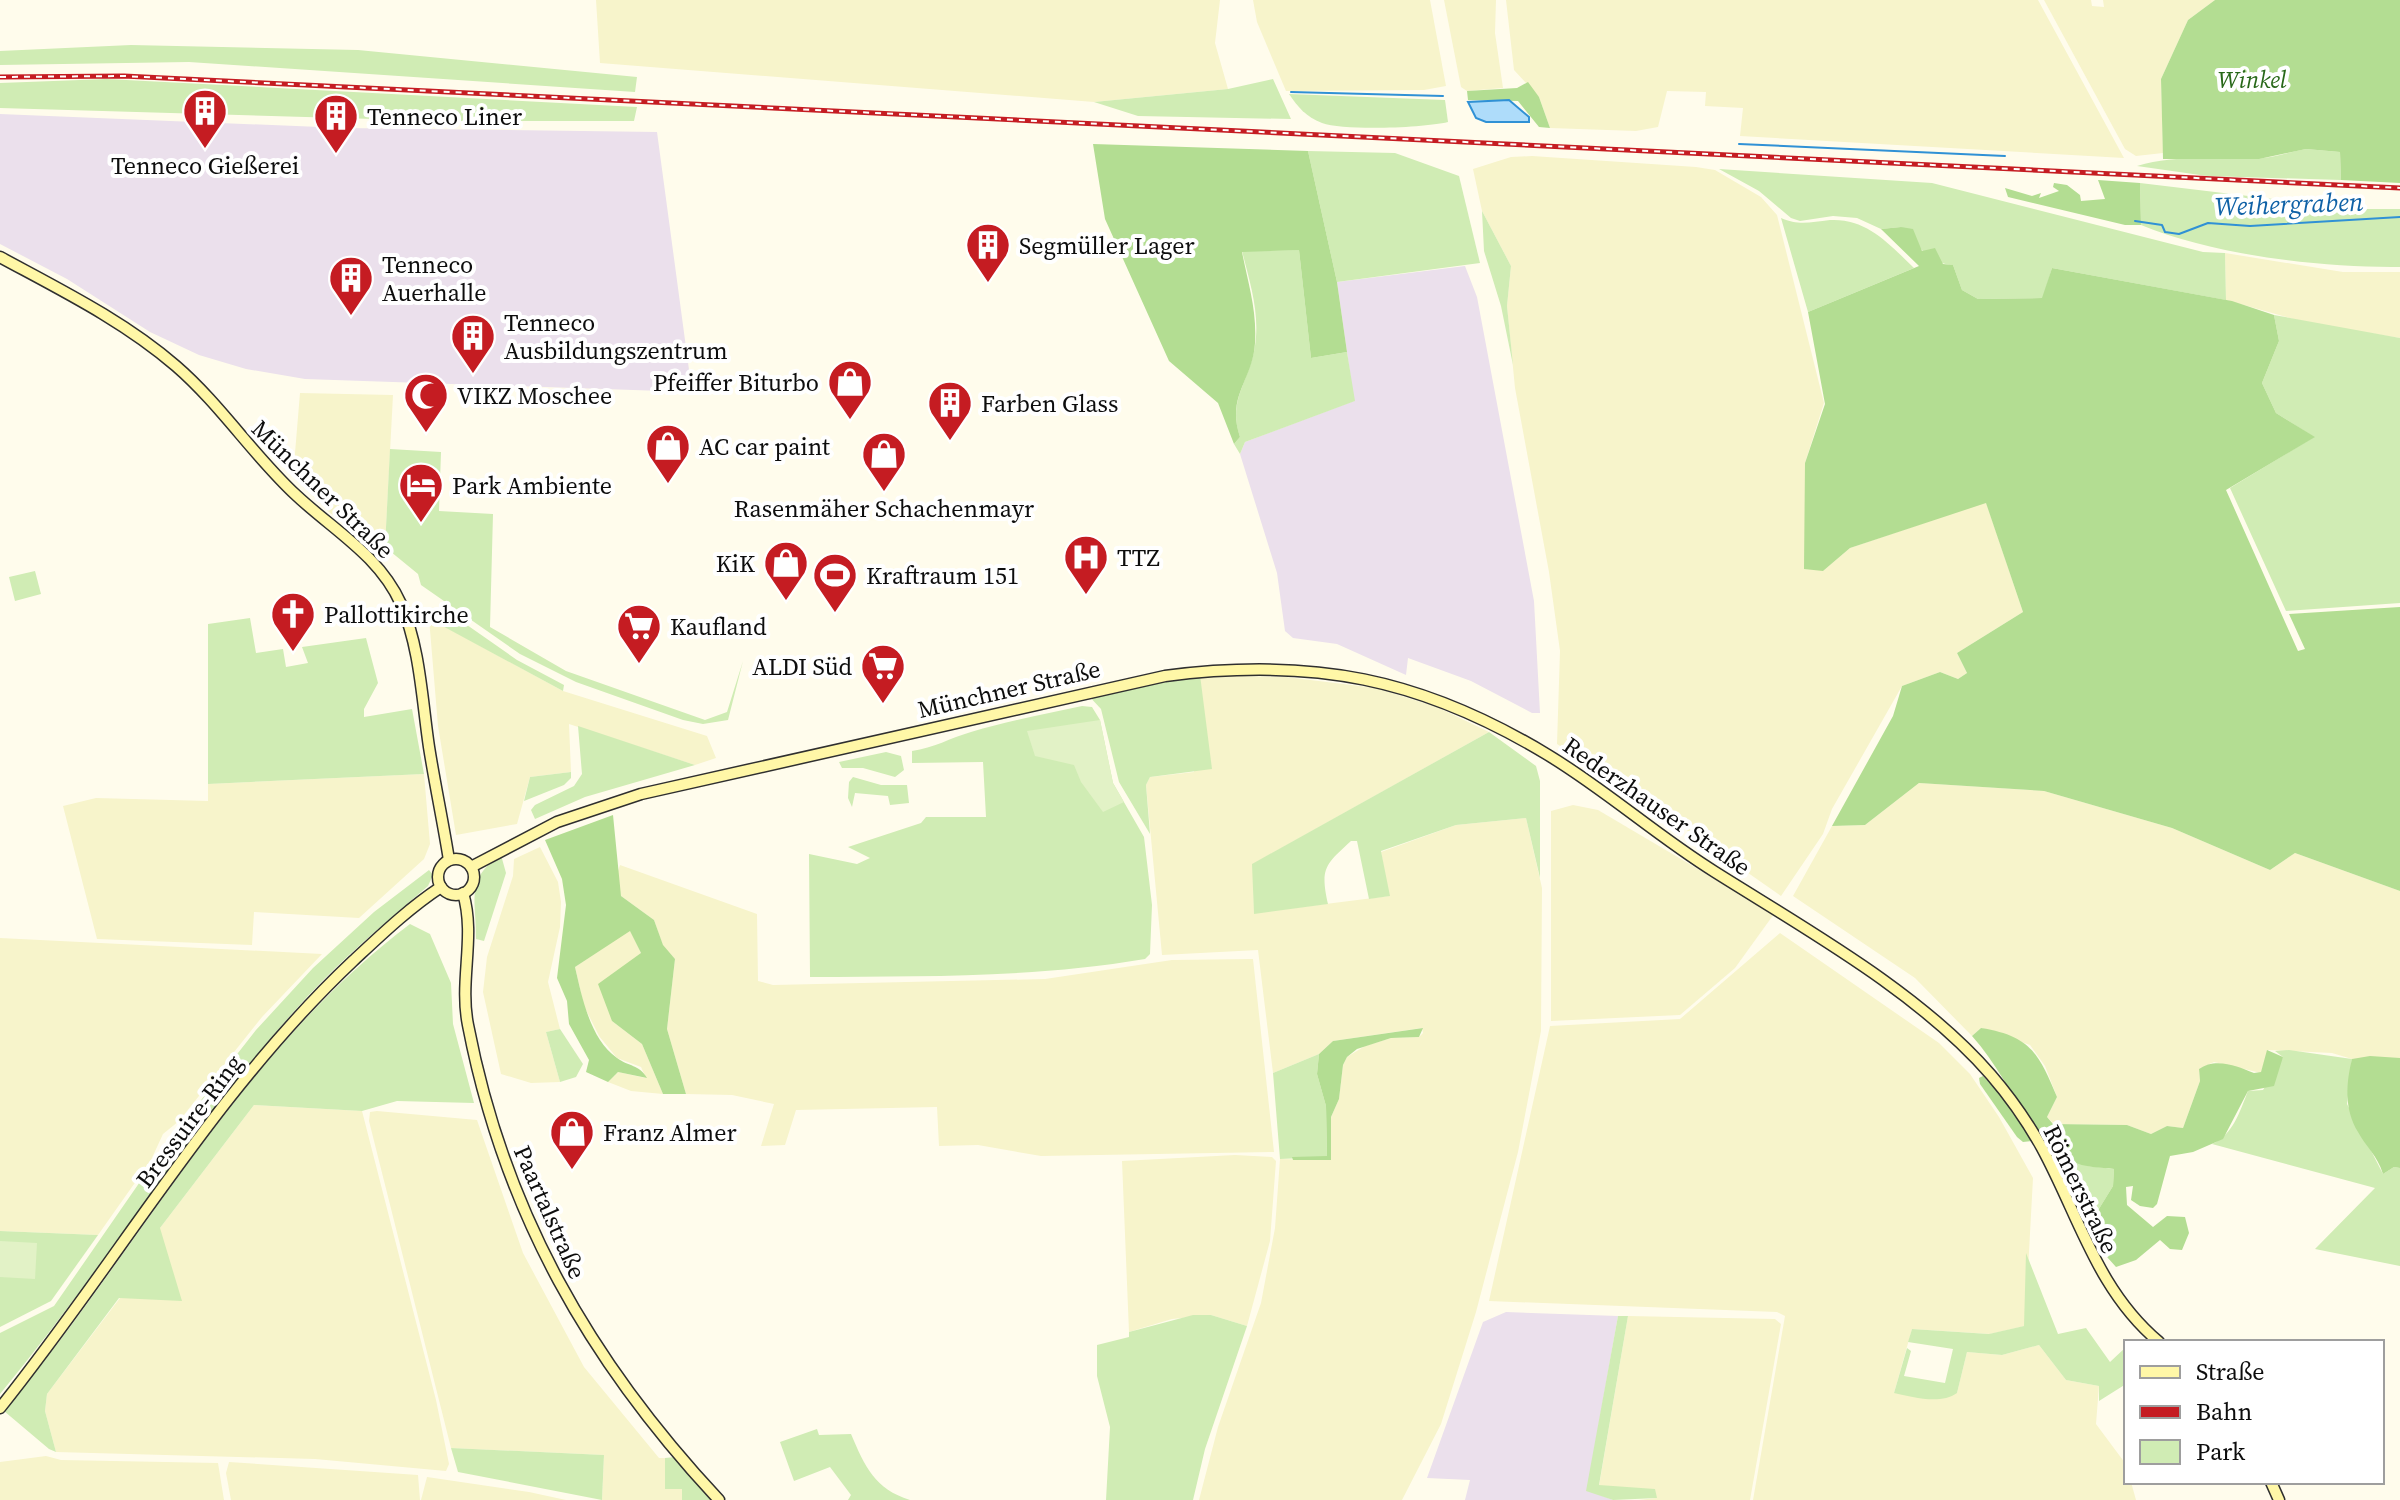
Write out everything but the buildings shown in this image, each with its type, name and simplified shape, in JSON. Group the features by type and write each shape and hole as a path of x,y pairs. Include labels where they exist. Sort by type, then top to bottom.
{"main road":[{"name":"Münchner Straße","path":"0,257 118,323 178,367 256,456 297,497 362,550 389,582 406,618 414,647 440,827 449,860"},
{"name":"Münchner Straße","path":"471,867 557,822 601,806 745,770 1129,682 1215,669 1286,668"},
{"name":"Rederzhauser Straße","path":"1286,668 1326,671 1417,692 1482,718 1550,756 1685,853 1871,974 1923,1012 1969,1053"},
{"path":"459,859 471,867 473,880 463,893 451,894 441,887 438,873 449,860 459,859"},
{"name":"Bressuire-Ring","path":"0,1408 247,1075 330,983 410,910 441,887"},
{"name":"Paartalstraße","path":"463,893 471,931 464,980 468,1024 487,1111 521,1206 566,1299 616,1378 719,1500"},
{"name":"Römerstraße","path":"1969,1053 1991,1075 2042,1148 2114,1296 2157,1340"}],"shaded area":[{"path":"596,0 1220,0 1215,43 1228,89 1094,102 600,63"},
{"path":"1253,0 1430,0 1446,86 1424,90 1286,91 1257,22"},
{"path":"1444,0 1496,0 1495,33 1503,88 1467,91 1461,87"},
{"path":"1506,0 2038,0 2124,158 1740,136 1743,108 1705,106 1706,92 1667,91 1658,127 1636,131 1550,128 1539,97 1514,70"},
{"path":"2044,0 2091,0 2092,6 2104,7 2103,0 2215,0 2188,20 2161,79 2163,153 2136,156 2125,149"},
{"path":"0,114 344,128 657,132 692,392 305,379 246,369 199,355 150,332 67,279 0,244"},
{"path":"1511,157 1715,170 1761,197 1777,215 1824,403 1805,463 1823,571 1850,548 1986,502 2023,612 1957,653 1967,673 1958,679 1940,672 1902,686 1832,809 1823,834 1781,896 1618,782 1557,744 1560,651 1549,572 1515,388 1507,306 1511,266 1482,211 1473,169"},
{"path":"2225,253 2343,272 2400,272 2400,338 2307,323 2226,300"},
{"path":"1465,266 1477,297 1534,601 1540,713 1532,713 1471,681 1408,658 1406,675 1337,644 1293,638 1285,631 1277,573 1240,454 1245,442 1354,401 1337,282"},
{"path":"300,393 393,395 385,547 330,513 293,477"},
{"path":"429,618 563,691 707,736 716,758 695,765 569,724 571,772 530,777 517,824 456,835 438,726"},
{"path":"1200,675 1286,677 1376,688 1437,707 1489,732 1253,864 1254,913 1389,896 1381,852 1456,825 1526,818 1542,888 1541,1031 1518,1152 1476,1312 1441,1424 1402,1500 1199,1500 1218,1427 1261,1303 1275,1228 1280,1159 1330,1160 1331,1117 1339,1099 1343,1065 1347,1057 1365,1046 1391,1038 1419,1037 1423,1033 1422,1028 1333,1041 1319,1054 1273,1073 1258,950 1162,955 1146,785 1150,777 1194,772"},
{"path":"424,774 430,844 424,859 359,918 254,912 252,945 97,939 63,806 96,798 208,801 208,784"},
{"path":"1919,783 2044,791 2172,828 2270,870 2295,853 2400,891 2400,1058 2352,1059 2332,1053 2268,1050 2261,1073 2214,1062 2199,1069 2200,1081 2183,1128 2167,1126 2151,1134 2127,1125 2054,1124 2047,1117 2057,1097 2045,1066 2030,1045 1981,1028 1972,1036 1915,978 1793,896 1832,826 1865,825"},
{"path":"1573,805 1598,810 1774,914 1735,968 1680,1015 1551,1021 1551,811"},
{"path":"540,847 558,882 561,902 560,927 548,982 560,1029 546,1032 560,1082 531,1083 501,1074 483,992 487,957 513,876 514,859"},
{"path":"620,865 757,914 758,981 773,985 1045,979 1172,960 1253,959 1274,1152 1041,1156 978,1145 939,1146 937,1107 796,1110 785,1145 761,1146 774,1104 732,1095 686,1094 667,1029 675,959 663,946 654,920 621,896 616,877"},
{"path":"630,930 641,953 612,1021 642,1044 663,1094 631,1091 608,1082 618,1072 646,1078 641,1067 617,1058 599,1036 584,1006 575,967"},
{"path":"1780,933 1939,1043 1970,1074 1999,1117 2033,1178 2025,1326 1990,1334 1912,1329 1894,1393 1957,1393 1967,1352 2002,1355 2039,1345 2066,1380 2099,1386 2096,1424 2124,1462 2124,1484 2132,1484 2136,1500 1753,1500 1785,1316 1777,1312 1489,1301 1550,1026 1680,1019"},
{"path":"0,938 322,954 262,1017 179,1121 163,1134 151,1160 98,1235 0,1231"},
{"path":"254,1105 362,1111 436,1400 449,1464 446,1471 315,1459 56,1452 45,1411 47,1394 120,1298 160,1228"},
{"path":"370,1112 477,1120 523,1253 584,1367 659,1458 665,1458 665,1488 682,1489 682,1500 602,1500 604,1455 451,1448 369,1121"},
{"path":"1235,1155 1272,1157 1276,1161 1270,1241 1247,1326 1211,1315 1172,1319 1129,1332 1122,1161"},
{"path":"1506,1312 1618,1316 1587,1490 1613,1500 1465,1500 1470,1480 1427,1478 1483,1322"},
{"path":"1628,1316 1775,1319 1781,1324 1750,1500 1638,1500 1657,1498 1599,1486"},
{"path":"46,1456 61,1460 218,1463 224,1500 0,1500 0,1462"},
{"path":"229,1462 418,1475 420,1500 231,1500 226,1473"},
{"path":"427,1477 529,1492 566,1500 421,1500"}],"green space":[{"name":"Winkel","path":"2215,0 2400,0 2400,183 2341,180 2340,152 2306,149 2259,159 2163,159 2161,79 2188,20"},
{"path":"131,45 358,50 637,77 635,92 189,62 0,65 0,51"},
{"path":"107,79 637,107 634,121 443,121 0,108 0,83"},
{"path":"1273,79 1291,119 1138,116 1094,102 1228,89"},
{"path":"1528,82 1539,97 1550,128 1539,127 1518,101 1468,100 1467,91 1517,88"},
{"path":"1289,94 1445,100 1448,122 1384,128 1333,126 1307,115"},
{"path":"1093,144 1308,151 1337,282 1347,352 1311,358 1299,250 1242,252 1253,308 1255,343 1250,368 1238,399 1236,410 1240,437 1234,444 1218,403 1169,361 1105,219"},
{"path":"2306,149 2340,152 2341,180 2207,176 2137,166 2182,159 2262,158"},
{"path":"1308,151 1395,153 1459,176 1480,263 1337,282"},
{"path":"1719,169 1932,183 2203,252 2225,253 2226,300 2052,268 2043,298 1978,299 1962,290 1953,265 1930,257 1901,227 1881,229 1857,218 1833,216 1800,221 1791,218 1759,191"},
{"path":"2098,180 2140,183 2141,225 2125,225 2008,197 2005,188 2032,196 2041,193 2039,198 2059,191 2053,187 2054,183 2067,185 2080,195 2081,201 2105,199"},
{"path":"2140,183 2357,209 2400,209 2400,267 2268,258 2170,235 2141,225"},
{"path":"1482,211 1511,266 1507,306 1513,365 1501,306 1484,251"},
{"path":"1781,218 1799,223 1830,220 1855,223 1876,234 1914,268 1808,312"},
{"path":"1881,229 1913,229 1922,251 1935,248 1943,264 1953,265 1962,290 1978,299 2042,298 2052,268 2232,301 2274,315 2279,341 2262,383 2276,413 2315,437 2226,490 2298,651 2305,649 2289,614 2400,607 2400,891 2295,853 2270,870 2172,828 2044,791 1919,783 1865,825 1832,826 1893,716 1902,686 1940,672 1958,679 1967,673 1957,653 2023,612 1986,503 1850,548 1823,571 1804,569 1805,463 1825,404 1808,312 1919,266"},
{"path":"1299,250 1311,358 1347,352 1355,401 1245,442 1240,454 1234,444 1240,437 1236,412 1256,334 1253,298 1242,251"},
{"path":"2274,315 2400,338 2400,603 2286,611 2230,488 2314,437 2276,413 2262,383 2279,341"},
{"path":"390,449 441,452 439,511 493,514 490,627 566,671 705,720 727,712 743,661 728,720 703,724 683,720 576,682 520,654 421,585 418,574 385,547"},
{"path":"35,571 41,594 15,601 9,577"},
{"path":"447,611 517,660 564,685 563,691 437,623"},
{"path":"250,618 256,653 283,649 286,667 308,663 302,647 366,638 378,683 364,709 364,717 412,709 424,774 208,784 208,624"},
{"path":"1200,675 1212,769 1150,777 1146,785 1150,834 1119,782 1101,709 1088,695"},
{"path":"1082,706 1092,707 1100,720 1113,783 1144,837 1152,905 1150,954 1145,959 1020,973 810,977 809,854 857,864 870,858 848,847 921,823 926,817 986,817 983,762 912,763 912,751 985,728"},
{"path":"1100,720 1113,783 1124,802 1103,812 1081,782 1074,765 1035,756 1027,731"},
{"path":"578,726 695,765 585,797 535,819 531,810 535,805 574,786 582,774"},
{"path":"1489,732 1536,766 1540,781 1540,878 1526,818 1456,825 1381,851 1390,896 1369,899 1357,841 1351,841 1327,868 1328,904 1254,914 1252,864"},
{"path":"886,752 901,756 904,770 895,777 863,768 842,768 839,762"},
{"path":"571,772 571,778 564,785 524,801 530,777"},
{"path":"853,777 881,785 907,785 909,803 890,805 888,796 855,793 852,807 848,798 849,782"},
{"path":"613,815 621,896 654,920 663,945 675,959 667,1029 686,1094 663,1094 642,1044 612,1021 598,984 641,953 630,931 575,967 588,1017 600,1040 617,1058 637,1068 647,1078 618,1072 608,1082 586,1072 589,1060 569,1024 567,1001 557,978 566,905 562,879 545,840"},
{"path":"501,855 506,873 484,941 476,939 475,892 482,873"},
{"path":"429,870 433,875 428,886 336,968 266,1044 0,1394 0,1333 54,1306 162,1150 256,1030 313,968 374,912"},
{"path":"410,924 430,934 451,983 453,1024 474,1103 397,1101 362,1111 254,1105 160,1228 182,1301 119,1298 47,1394 45,1411 56,1452 49,1449 4,1411 242,1092 349,975"},
{"path":"1423,1028 1419,1037 1391,1038 1357,1049 1347,1057 1343,1065 1339,1099 1331,1117 1331,1160 1293,1160 1292,1157 1327,1156 1326,1106 1317,1074 1319,1054 1333,1041"},
{"path":"1981,1028 2011,1036 2031,1049 2038,1058 2057,1097 2047,1117 2053,1124 2127,1125 2151,1134 2167,1126 2183,1128 2200,1081 2199,1069 2205,1065 2234,1065 2254,1073 2261,1072 2267,1050 2283,1057 2274,1086 2248,1091 2223,1139 2193,1152 2170,1156 2157,1204 2153,1208 2140,1206 2131,1200 2133,1186 2126,1187 2127,1205 2153,1227 2167,1216 2185,1217 2189,1233 2182,1250 2170,1249 2160,1240 2136,1260 2116,1267 2099,1248 2089,1225 2113,1186 2114,1169 2072,1161 2042,1136 1972,1036"},
{"path":"560,1029 583,1064 576,1077 560,1082 546,1032"},
{"path":"2289,1050 2352,1059 2347,1104 2383,1174 2394,1167 2400,1168 2400,1266 2315,1249 2375,1188 2212,1144 2231,1129 2248,1091 2263,1090 2283,1057 2275,1051"},
{"path":"1319,1054 1317,1074 1326,1106 1327,1157 1280,1159 1273,1073"},
{"path":"2370,1056 2400,1058 2400,1168 2394,1167 2383,1174 2353,1123 2348,1105 2348,1077 2352,1059"},
{"path":"1983,1076 2006,1101 2032,1141 2023,1142 2017,1137 1980,1084 1979,1078"},
{"path":"2049,1144 2088,1166 2114,1169 2113,1186 2089,1225"},
{"path":"0,1231 98,1235 51,1301 0,1327"},
{"path":"0,1241 37,1243 35,1279 0,1277"},
{"path":"2026,1253 2058,1334 2086,1328 2110,1362 2124,1349 2124,1385 2099,1401 2099,1386 2066,1380 2039,1345 2002,1355 1967,1352 1957,1393 1950,1397 1926,1399 1894,1393 1907,1348 1911,1351 1904,1376 1945,1383 1953,1349 1908,1342 1912,1329 1989,1334 2024,1326"},
{"path":"1193,1315 1211,1315 1247,1326 1205,1449 1193,1500 1106,1500 1110,1427 1097,1376 1097,1345 1129,1337 1129,1332"},
{"path":"1618,1316 1628,1316 1599,1485 1655,1489 1657,1498 1613,1500 1586,1491"},
{"path":"817,1429 819,1435 851,1434 861,1457 880,1483 910,1500 848,1500 851,1495 830,1467 794,1481 780,1442"},
{"path":"451,1448 604,1455 602,1500 458,1472"},
{"path":"675,1457 715,1500 682,1500 682,1489 665,1489 665,1458"}],"water":[{"path":"1509,100 1529,117 1529,122 1486,122 1476,118 1468,102"}],"waterway":[{"path":"1291,92 1443,96"},
{"path":"1739,144 2005,156"},
{"name":"Weihergraben","path":"2135,221 2162,225 2165,232 2179,234 2208,223 2250,226 2400,217"}],"railway":[{"path":"0,77 124,76 2400,188"}],"place":[{"name":"Tenneco Gießerei","path":"205,150"},
{"name":"Tenneco Liner","path":"336,155"},
{"name":"Segmüller Lager","path":"988,284"},
{"name":"Tenneco Auerhalle","path":"351,317"},
{"name":"Tenneco Ausbildungszentrum","path":"473,375"},
{"name":"Pfeiffer Biturbo","path":"850,421"},
{"name":"VIKZ Moschee","path":"426,434"},
{"name":"Farben Glass","path":"950,442"},
{"name":"AC car paint","path":"668,485"},
{"name":"Rasenmäher Schachenmayr","path":"884,493"},
{"name":"Park Ambiente","path":"421,524"},
{"name":"TTZ","path":"1086,596"},
{"name":"KiK","path":"786,602"},
{"name":"Kraftraum 151","path":"835,614"},
{"name":"Pallottikirche","path":"293,653"},
{"name":"Kaufland","path":"639,665"},
{"name":"ALDI Süd","path":"883,705"},
{"name":"Franz Almer","path":"572,1171"}]}
